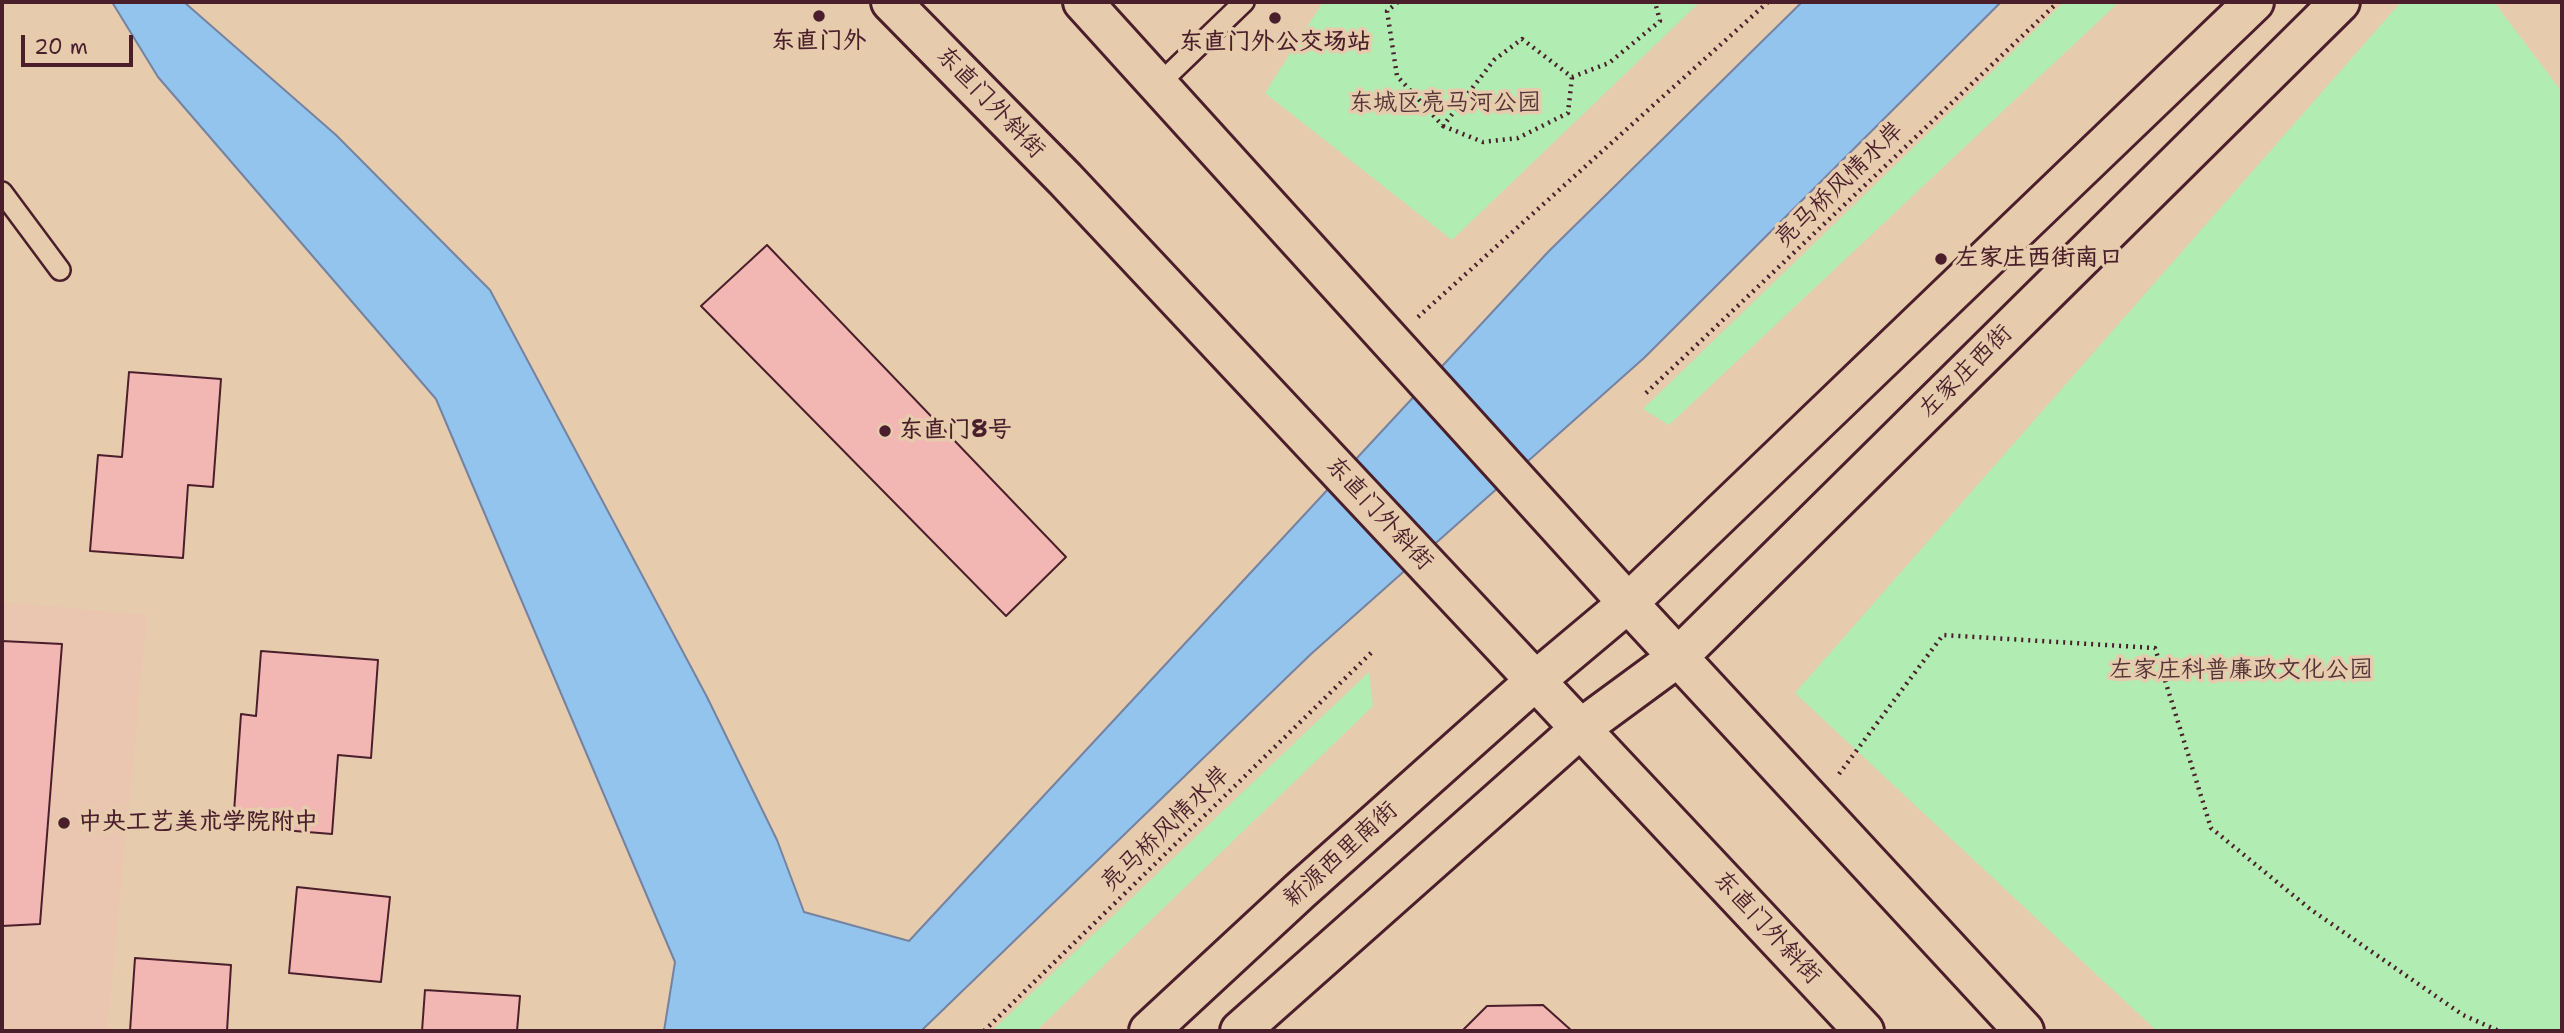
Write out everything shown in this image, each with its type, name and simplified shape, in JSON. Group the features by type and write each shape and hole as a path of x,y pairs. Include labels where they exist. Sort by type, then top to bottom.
{"main road":[{"name":"东直门外斜街","path":"891,2 1065,180 1864,1031"},
{"path":"1083,2 1628,603 2024,1031"},
{"path":"1535,681 1628,603 2254,2"},
{"name":"左家庄西街","path":"1580,729 1678,657 2340,2"},
{"name":"新源西里南街","path":"1149,1031 1535,681"},
{"path":"1240,1031 1580,729"}],"lane":[{"path":"1158,85 1244,2"},
{"path":"2,192 60,270"}],"path":[{"path":"1398,2 1387,11 1398,76 1443,126 1483,142 1518,138 1568,113 1572,77"},
{"path":"1572,77 1609,63 1660,21 1655,2"},
{"path":"1392,340 1768,2"},
{"name":"亮马桥风情水岸","path":"1646,393 2058,2"},
{"path":"1443,126 1494,60 1522,39 1572,77"},
{"path":"1816,806 1943,635 2155,648 2211,828 2310,909 2463,1015 2499,1031"},
{"name":"亮马桥风情水岸","path":"985,1031 1372,652"}],"shaded area":[{"name":"中央工艺美术学院附中","path":"2,602 147,615 107,1031 2,1031"}],"green space":[{"name":"东城区亮马河公园","path":"1323,2 1700,2 1452,240 1265,93"},
{"path":"2064,2 2119,2 1669,425 1643,409"},
{"name":"左家庄科普廉政文化公园","path":"2401,2 2494,2 2562,92 2562,1031 2157,1031 1795,693"},
{"path":"1369,672 1373,706 1036,1031 992,1031"}],"water":[{"path":"112,2 184,2 336,135 490,290 707,697 777,840 804,912 909,941 1548,252 1802,2 2001,2 1644,358 1311,654 921,1031 664,1031 675,962 436,399 158,77"}],"building":[{"name":"东直门8号","path":"767,245 1066,557 1006,616 701,306"},
{"path":"129,372 221,379 213,487 188,485 183,558 90,551 98,455 122,457"},
{"path":"2,641 62,644 40,924 2,926"},
{"path":"261,651 378,660 371,758 338,755 332,834 233,826 241,714 256,716"},
{"path":"297,887 390,897 381,982 289,973"},
{"path":"135,958 231,965 227,1031 130,1031"},
{"path":"425,990 520,996 517,1031 422,1031"},
{"path":"1543,1005 1572,1031 1462,1031 1487,1006"}],"place":[{"name":"东直门外","path":"819,16"},
{"name":"东直门外公交场站","path":"1275,18"},
{"name":"左家庄西街南口","path":"1941,259"},
{"name":"东直门8号","path":"885,431"},
{"name":"中央工艺美术学院附中","path":"64,823"}]}
